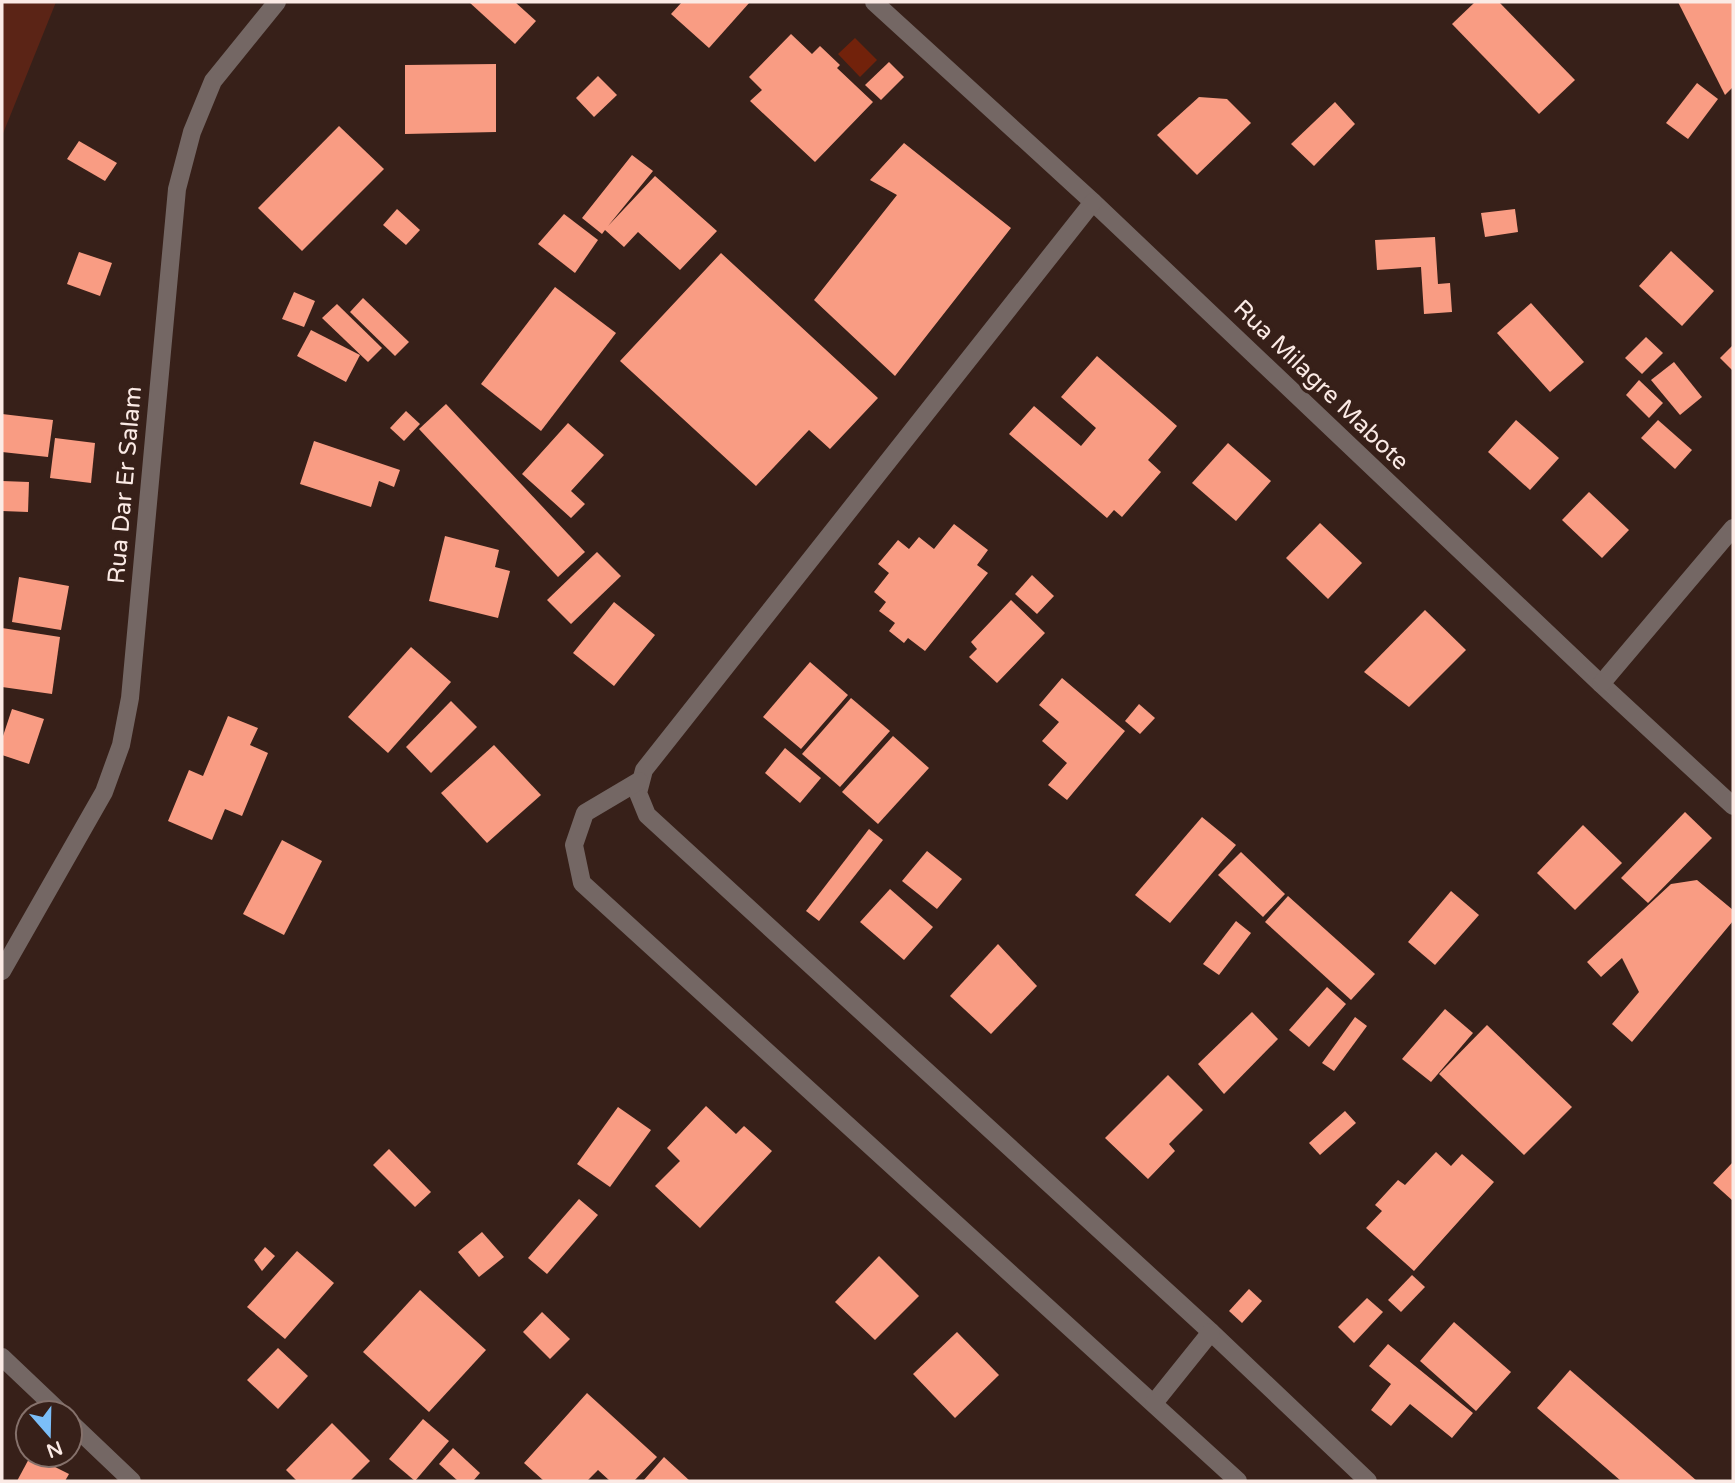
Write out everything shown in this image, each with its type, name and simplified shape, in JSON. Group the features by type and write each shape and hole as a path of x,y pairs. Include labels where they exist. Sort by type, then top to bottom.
{"street":[{"name":"Rua Dar Er Salam","path":"2,971 104,792 121,745 131,684 177,189 192,132 213,81 277,2"},
{"name":"Rua Milagre Mabote","path":"874,2 1093,202 1733,806"},
{"path":"1093,202 644,770 638,793 647,815 1211,1332 1368,1481"},
{"path":"1601,684 1733,528"},
{"path":"639,781 585,813 574,845 582,883 1238,1481"},
{"path":"1154,1403 1211,1332"},
{"path":"2,1357 46,1399"},
{"path":"84,1435 132,1481"}],"shaded area":[{"path":"2,2 56,2 2,136"},
{"path":"855,38 877,60 860,77 838,54"}],"building":[{"path":"469,2 515,2 536,21 515,44"},
{"path":"682,2 750,2 709,48 671,14"},
{"path":"1475,2 1499,2 1575,80 1539,114 1452,24"},
{"path":"1678,2 1733,2 1733,87 1725,95"},
{"path":"791,34 812,54 820,46 840,65 837,68 873,102 815,162 750,101 762,90 749,77"},
{"path":"889,62 904,77 881,100 865,85"},
{"path":"496,64 496,132 405,134 405,65"},
{"path":"598,76 617,95 594,117 576,98"},
{"path":"1697,83 1718,99 1688,139 1666,123"},
{"path":"1199,97 1227,99 1251,123 1197,175 1157,135"},
{"path":"1335,102 1355,124 1314,166 1291,144"},
{"path":"339,126 384,169 302,251 258,208"},
{"path":"79,141 117,163 105,181 67,159"},
{"path":"904,143 1011,228 895,376 814,300 897,195 870,180"},
{"path":"632,155 653,171 608,226 655,176 717,231 680,270 638,232 624,247 605,230 602,234 582,218"},
{"path":"397,209 420,230 406,245 383,225"},
{"path":"1515,209 1518,232 1485,237 1481,213"},
{"path":"564,214 598,240 575,273 538,244"},
{"path":"1435,237 1438,284 1450,283 1452,312 1424,314 1421,267 1377,270 1375,240"},
{"path":"1671,251 1714,291 1682,326 1639,286"},
{"path":"79,252 112,263 100,296 67,284"},
{"path":"721,253 878,398 830,449 809,430 756,486 620,361"},
{"path":"555,287 616,333 541,431 481,384"},
{"path":"294,292 315,301 304,327 282,319"},
{"path":"363,298 409,342 395,356 350,312"},
{"path":"1531,303 1584,362 1550,392 1497,333"},
{"path":"337,304 382,348 368,362 322,318"},
{"path":"311,330 360,355 346,382 297,356"},
{"path":"1646,337 1663,353 1642,374 1625,358"},
{"path":"1733,345 1733,371 1720,358"},
{"path":"1097,356 1177,426 1148,460 1161,472 1122,517 1114,510 1107,518 1009,434 1034,406 1081,446 1096,428 1061,397"},
{"path":"1674,362 1702,397 1680,415 1651,380"},
{"path":"1639,380 1663,403 1649,418 1626,395"},
{"path":"446,404 585,552 558,577 419,429"},
{"path":"406,411 420,424 404,441 390,428"},
{"path":"2,414 53,420 48,457 2,452"},
{"path":"1516,420 1559,458 1530,490 1488,452"},
{"path":"1658,420 1692,450 1675,469 1641,438"},
{"path":"568,423 604,455 571,491 585,504 571,518 522,474"},
{"path":"55,438 95,443 91,483 50,478"},
{"path":"314,441 400,470 394,487 379,481 371,507 300,484"},
{"path":"1228,443 1271,481 1236,521 1192,483"},
{"path":"2,481 29,482 28,512 2,511"},
{"path":"1589,492 1629,530 1602,558 1562,520"},
{"path":"1320,523 1362,563 1328,599 1286,558"},
{"path":"954,524 988,550 977,565 988,573 925,651 908,638 904,643 889,631 895,623 879,611 886,602 874,592 889,573 878,564 898,540 909,549 919,537 934,549"},
{"path":"445,536 499,550 495,567 510,571 498,618 429,601"},
{"path":"597,552 621,576 571,624 547,600"},
{"path":"1032,575 1054,596 1037,614 1015,594"},
{"path":"19,577 69,586 61,630 12,622"},
{"path":"1011,600 1045,633 997,683 969,657 977,649 971,642"},
{"path":"614,602 655,635 614,686 573,653"},
{"path":"1425,610 1466,650 1409,707 1364,672"},
{"path":"2,628 60,637 52,694 2,687"},
{"path":"411,647 451,682 388,753 348,717"},
{"path":"810,662 848,695 801,749 763,717"},
{"path":"1062,678 1125,731 1067,800 1048,785 1067,763 1042,741 1059,722 1039,705"},
{"path":"851,698 890,731 840,787 802,754"},
{"path":"451,701 477,727 431,773 406,747"},
{"path":"1139,704 1155,718 1140,734 1125,721"},
{"path":"12,709 44,719 29,764 2,755 2,739"},
{"path":"228,716 258,728 250,745 268,753 242,816 225,809 212,840 168,821 189,770 203,776"},
{"path":"893,736 929,768 878,824 842,792"},
{"path":"494,745 541,795 487,843 441,793"},
{"path":"785,748 821,778 800,803 765,773"},
{"path":"1685,812 1712,838 1648,903 1621,878"},
{"path":"1202,817 1236,845 1170,923 1135,895"},
{"path":"1583,825 1622,863 1575,910 1537,873"},
{"path":"869,829 883,840 819,921 806,911"},
{"path":"282,840 322,861 284,935 243,914"},
{"path":"927,851 962,879 937,909 902,881"},
{"path":"1241,852 1285,894 1263,917 1218,875"},
{"path":"1697,880 1733,910 1733,921 1632,1042 1612,1024 1639,992 1622,958 1601,977 1587,962 1671,884"},
{"path":"890,889 933,927 904,960 860,922"},
{"path":"1451,891 1479,915 1435,965 1408,942"},
{"path":"1288,896 1375,974 1351,1000 1265,922"},
{"path":"1236,921 1251,933 1219,975 1203,964"},
{"path":"998,944 1037,986 991,1034 950,996"},
{"path":"1327,987 1346,1004 1309,1047 1289,1030"},
{"path":"1445,1009 1473,1033 1431,1082 1402,1059"},
{"path":"1252,1012 1278,1039 1224,1094 1198,1064"},
{"path":"1355,1017 1367,1026 1334,1071 1322,1063"},
{"path":"1487,1025 1572,1107 1524,1155 1439,1074"},
{"path":"1168,1075 1203,1110 1169,1144 1175,1151 1148,1179 1105,1138"},
{"path":"706,1106 736,1134 744,1126 772,1151 700,1228 655,1186 680,1161 667,1148"},
{"path":"618,1107 651,1130 610,1187 577,1164"},
{"path":"1345,1111 1356,1123 1320,1155 1309,1143"},
{"path":"389,1149 431,1192 415,1207 373,1165"},
{"path":"1436,1152 1451,1166 1462,1154 1494,1182 1414,1271 1366,1228 1382,1211 1375,1205 1398,1180 1405,1185"},
{"path":"1733,1162 1733,1201 1713,1183"},
{"path":"579,1199 598,1215 547,1274 528,1258"},
{"path":"482,1232 504,1257 479,1277 458,1252"},
{"path":"265,1247 275,1256 262,1271 254,1260"},
{"path":"297,1251 334,1283 285,1339 247,1307"},
{"path":"879,1256 919,1296 875,1340 835,1302"},
{"path":"1412,1275 1425,1287 1401,1312 1388,1300"},
{"path":"1249,1289 1262,1301 1242,1323 1229,1311"},
{"path":"420,1290 486,1350 429,1412 363,1352"},
{"path":"1367,1298 1383,1312 1354,1343 1338,1327"},
{"path":"542,1312 570,1339 550,1359 523,1332"},
{"path":"1454,1322 1511,1372 1476,1411 1420,1361"},
{"path":"957,1332 999,1375 955,1418 913,1374"},
{"path":"1388,1344 1473,1413 1452,1438 1410,1404 1391,1426 1371,1410 1391,1384 1369,1366"},
{"path":"278,1348 308,1376 278,1409 247,1380"},
{"path":"1570,1370 1697,1481 1621,1481 1537,1408"},
{"path":"587,1393 657,1457 634,1481 610,1481 598,1470 587,1481 544,1481 524,1463"},
{"path":"423,1419 449,1441 415,1481 389,1459"},
{"path":"332,1423 370,1461 350,1481 297,1481 286,1470"},
{"path":"453,1448 480,1473 473,1481 458,1481 439,1464"},
{"path":"664,1457 690,1481 643,1481"},
{"path":"23,1469 59,1469 69,1474 65,1481 17,1481"}]}
